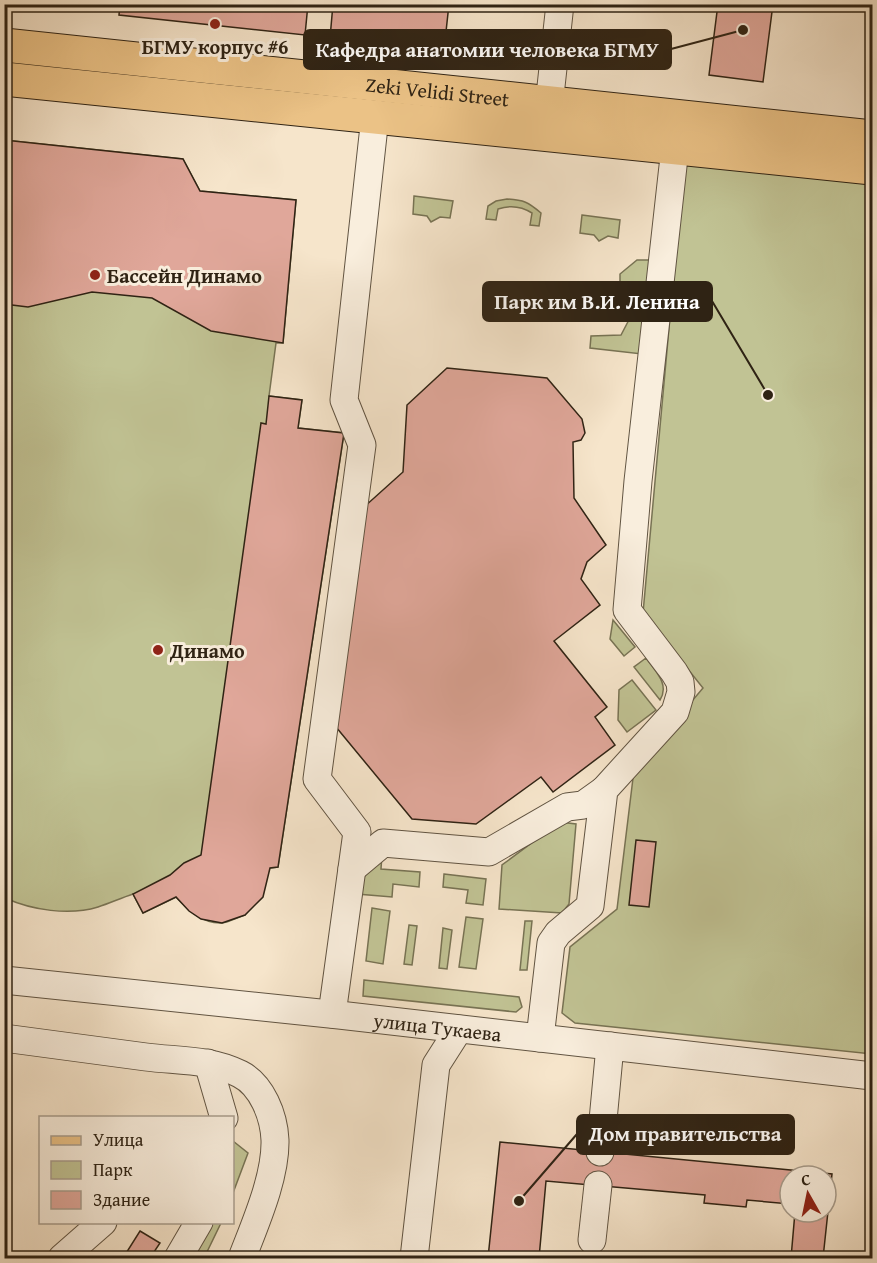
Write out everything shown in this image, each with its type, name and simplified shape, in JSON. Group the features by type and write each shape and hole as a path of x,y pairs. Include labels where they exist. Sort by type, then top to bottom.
{"main road":[{"name":"Zeki Velidi Street","path":"4,45 547,119 675,148 873,168"},
{"name":"Zeki Velidi Street","path":"4,79 375,117 547,119 873,137"}],"street":[{"path":"547,119 560,4"},
{"path":"332,1014 357,832 317,780 362,445 344,400 375,117"},
{"path":"352,868 383,843 489,852 567,807 583,805 604,790 675,712 681,692 680,682 627,610 638,481 675,148"},
{"path":"540,1038 551,943 558,933 590,906 604,790"},
{"name":"улица Тукаева","path":"4,980 332,1014 873,1076"},
{"path":"414,1258 436,1065 459,1029"},
{"path":"4,1038 208,1063 240,1074 257,1087 268,1108 275,1140 269,1186 242,1258"},
{"path":"600,1152 610,1046"},
{"path":"208,1063 223,1116"},
{"path":"592,1240 598,1185"},
{"path":"62,1258 101,1224"},
{"path":"178,1258 198,1224"}],"green space":[{"name":"Динамо","path":"4,140 183,159 200,191 296,200 283,343 276,343 269,396 302,400 298,428 344,433 278,867 270,868 245,915 222,923 202,919 176,897 143,913 133,894 98,907 75,911 27,906 5,898"},
{"path":"685,153 872,176 872,1054 575,1023 562,1013 570,947 617,909 634,770 703,688 643,613"},
{"path":"414,196 453,201 450,218 440,217 431,222 427,216 413,214"},
{"path":"507,199 526,202 533,206 541,213 539,226 530,225 532,213 515,207 498,209 496,220 486,219 488,206 496,201"},
{"path":"582,215 620,220 618,238 608,236 599,241 594,235 580,233"},
{"path":"637,260 651,260 642,354 590,348 591,336 621,335 632,314 629,302 630,292 620,288 620,274"},
{"path":"613,620 635,647 624,656 610,639"},
{"path":"646,658 662,683 663,694 660,700 634,667"},
{"path":"632,680 656,710 627,732 618,720 619,690"},
{"path":"560,822 576,824 569,904 562,913 499,909 502,865"},
{"path":"382,854 381,869 420,872 419,887 393,884 392,897 357,894 360,870"},
{"path":"444,874 486,879 483,905 466,903 468,890 443,887"},
{"path":"372,908 390,911 383,964 366,961"},
{"path":"466,917 483,919 476,969 459,967"},
{"path":"525,921 532,921 527,970 520,970"},
{"path":"409,925 417,926 412,965 404,964"},
{"path":"443,928 452,930 447,969 439,968"},
{"path":"364,980 519,997 522,1007 516,1012 363,996"},
{"path":"234,1142 248,1153 234,1190"},
{"path":"192,1224 221,1224 204,1258 175,1258"}],"building":[{"path":"54,4 91,4 90,9"},
{"path":"120,4 308,4 305,35 119,15"},
{"path":"333,4 449,4 444,50 330,38"},
{"path":"718,4 773,4 763,82 709,75"},
{"path":"4,140 183,159 200,191 296,200 283,343 211,331 152,298 92,292 28,307 4,304"},
{"path":"447,368 547,378 582,419 585,433 581,440 573,442 574,498 606,545 587,562 581,579 600,605 554,641 607,707 595,717 615,745 553,792 541,777 476,824 412,819 336,727 364,507 403,472 407,405"},
{"path":"269,396 302,400 298,428 344,433 278,867 270,868 263,897 245,915 222,923 201,919 189,911 176,897 143,913 133,894 170,875 184,863 201,855 261,423 266,424"},
{"path":"636,840 656,842 649,907 629,905"},
{"path":"500,1142 778,1169 778,1203 747,1200 746,1207 704,1203 705,1195 546,1181 539,1258 488,1258"},
{"path":"794,1224 827,1224 823,1258 791,1258"},
{"path":"140,1231 160,1243 150,1258 123,1258"}],"place":[{"name":"БГМУ корпус #6","path":"215,24"},
{"name":"Кафедра анатомии человека БГМУ","path":"743,30"},
{"name":"Бассейн Динамо","path":"95,275"},
{"name":"Парк им В.И. Ленина","path":"768,395"},
{"name":"Динамо","path":"158,650"},
{"name":"Дом правительства","path":"519,1201"}]}
